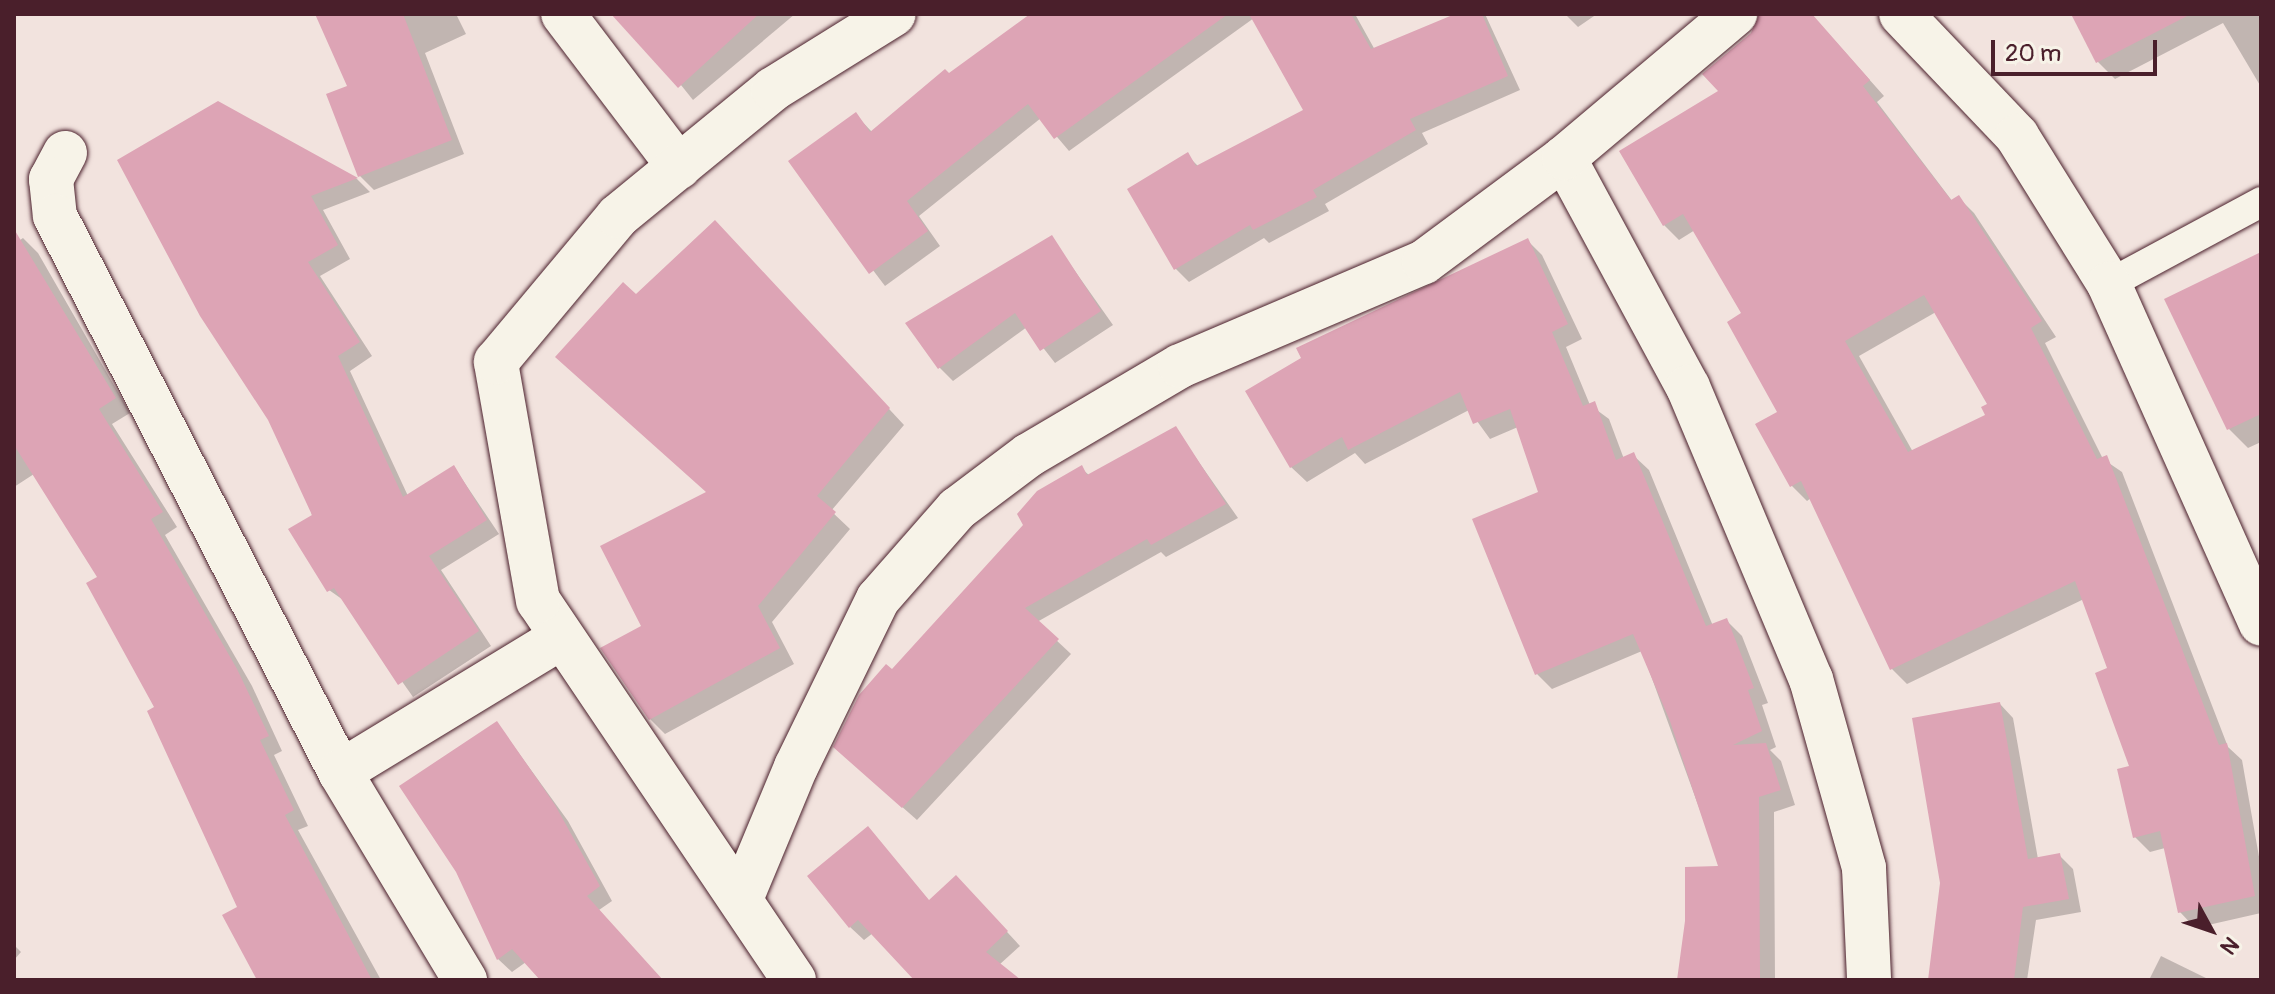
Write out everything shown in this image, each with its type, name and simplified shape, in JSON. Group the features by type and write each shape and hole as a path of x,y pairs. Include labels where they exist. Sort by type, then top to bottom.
{"street":[{"path":"563,14 679,167"},
{"path":"794,980 560,638 538,601 496,362 618,216 773,89 894,14"},
{"path":"741,899 796,767 878,599 957,509 1029,455 1180,366 1424,262 1564,158 1735,14"},
{"path":"1901,14 2017,136 2109,284 2261,624"},
{"path":"65,153 51,179 55,216 340,772 465,980"},
{"path":"1564,158 1688,387 1811,679 1864,868 1869,980"},
{"path":"340,772 560,638"}],"lane":[{"path":"2109,284 2261,202"}],"building":[{"path":"315,14 403,14 452,140 358,177 326,94 347,86"},
{"path":"611,14 759,14 678,88"},
{"path":"1030,14 1228,14 1054,139 1028,104 907,201 928,231 869,274 788,161 856,112 870,132 945,69 949,73"},
{"path":"1249,14 1351,14 1371,49 1455,14 1482,14 1508,76 1410,119 1416,130 1313,190 1317,197 1253,230 1250,225 1174,270 1127,189 1188,152 1196,166 1303,110"},
{"path":"1759,14 1812,14 1870,80 1863,86 1951,200 1959,195 2042,321 2031,328 2097,459 2107,455 2219,745 2227,743 2255,896 2178,913 2160,831 2133,838 2117,769 2129,766 2095,673 2107,668 2075,581 1890,670 1801,481 1790,487 1755,424 1777,412 1727,322 1741,313 1683,214 1663,226 1619,151 1718,91 1702,74 1751,33","holes":["1924,295 1987,404 1981,407 1985,415 1908,452 1845,341"]},
{"path":"2071,14 2191,14 2096,63"},
{"path":"218,101 358,178 311,196 338,245 308,262 360,342 338,356 403,497 454,465 487,520 429,556 479,631 398,685 334,588 327,592 288,529 312,515 268,420 200,316 117,160"},
{"path":"715,220 890,408 817,496 836,512 758,606 780,648 649,720 600,648 641,626 600,546 706,492 555,357 623,282 636,294"},
{"path":"14,229 116,398 99,409 163,512 151,519 237,669 269,736 260,740 294,810 285,815 372,980 257,980 222,915 237,907 147,711 154,707 86,583 97,577 14,445"},
{"path":"1052,235 1101,311 1040,351 1015,313 938,369 905,323"},
{"path":"1528,238 1568,324 1552,332 1583,406 1595,401 1616,460 1634,452 1706,626 1727,618 1754,688 1748,690 1762,731 1733,745 1766,743 1781,790 1759,797 1760,980 1677,980 1685,921 1685,867 1718,866 1670,721 1633,634 1535,675 1472,519 1538,492 1510,409 1473,424 1460,392 1348,450 1342,437 1290,468 1245,391 1301,358 1296,348"},
{"path":"2261,252 2261,414 2227,430 2164,299"},
{"path":"1176,426 1226,504 1151,545 1147,539 1025,608 1059,639 902,808 833,747 859,695 886,664 892,669 1023,525 1017,514 1037,491 1082,465 1087,475"},
{"path":"2000,702 2028,859 2060,853 2069,899 2023,907 2014,980 1928,980 1940,883 1912,718"},
{"path":"497,721 555,805 600,886 587,896 663,980 540,980 512,949 497,960 456,872 399,786"},
{"path":"868,826 929,900 956,875 1008,931 986,952 1021,980 914,980 858,920 849,928 807,876"}]}
